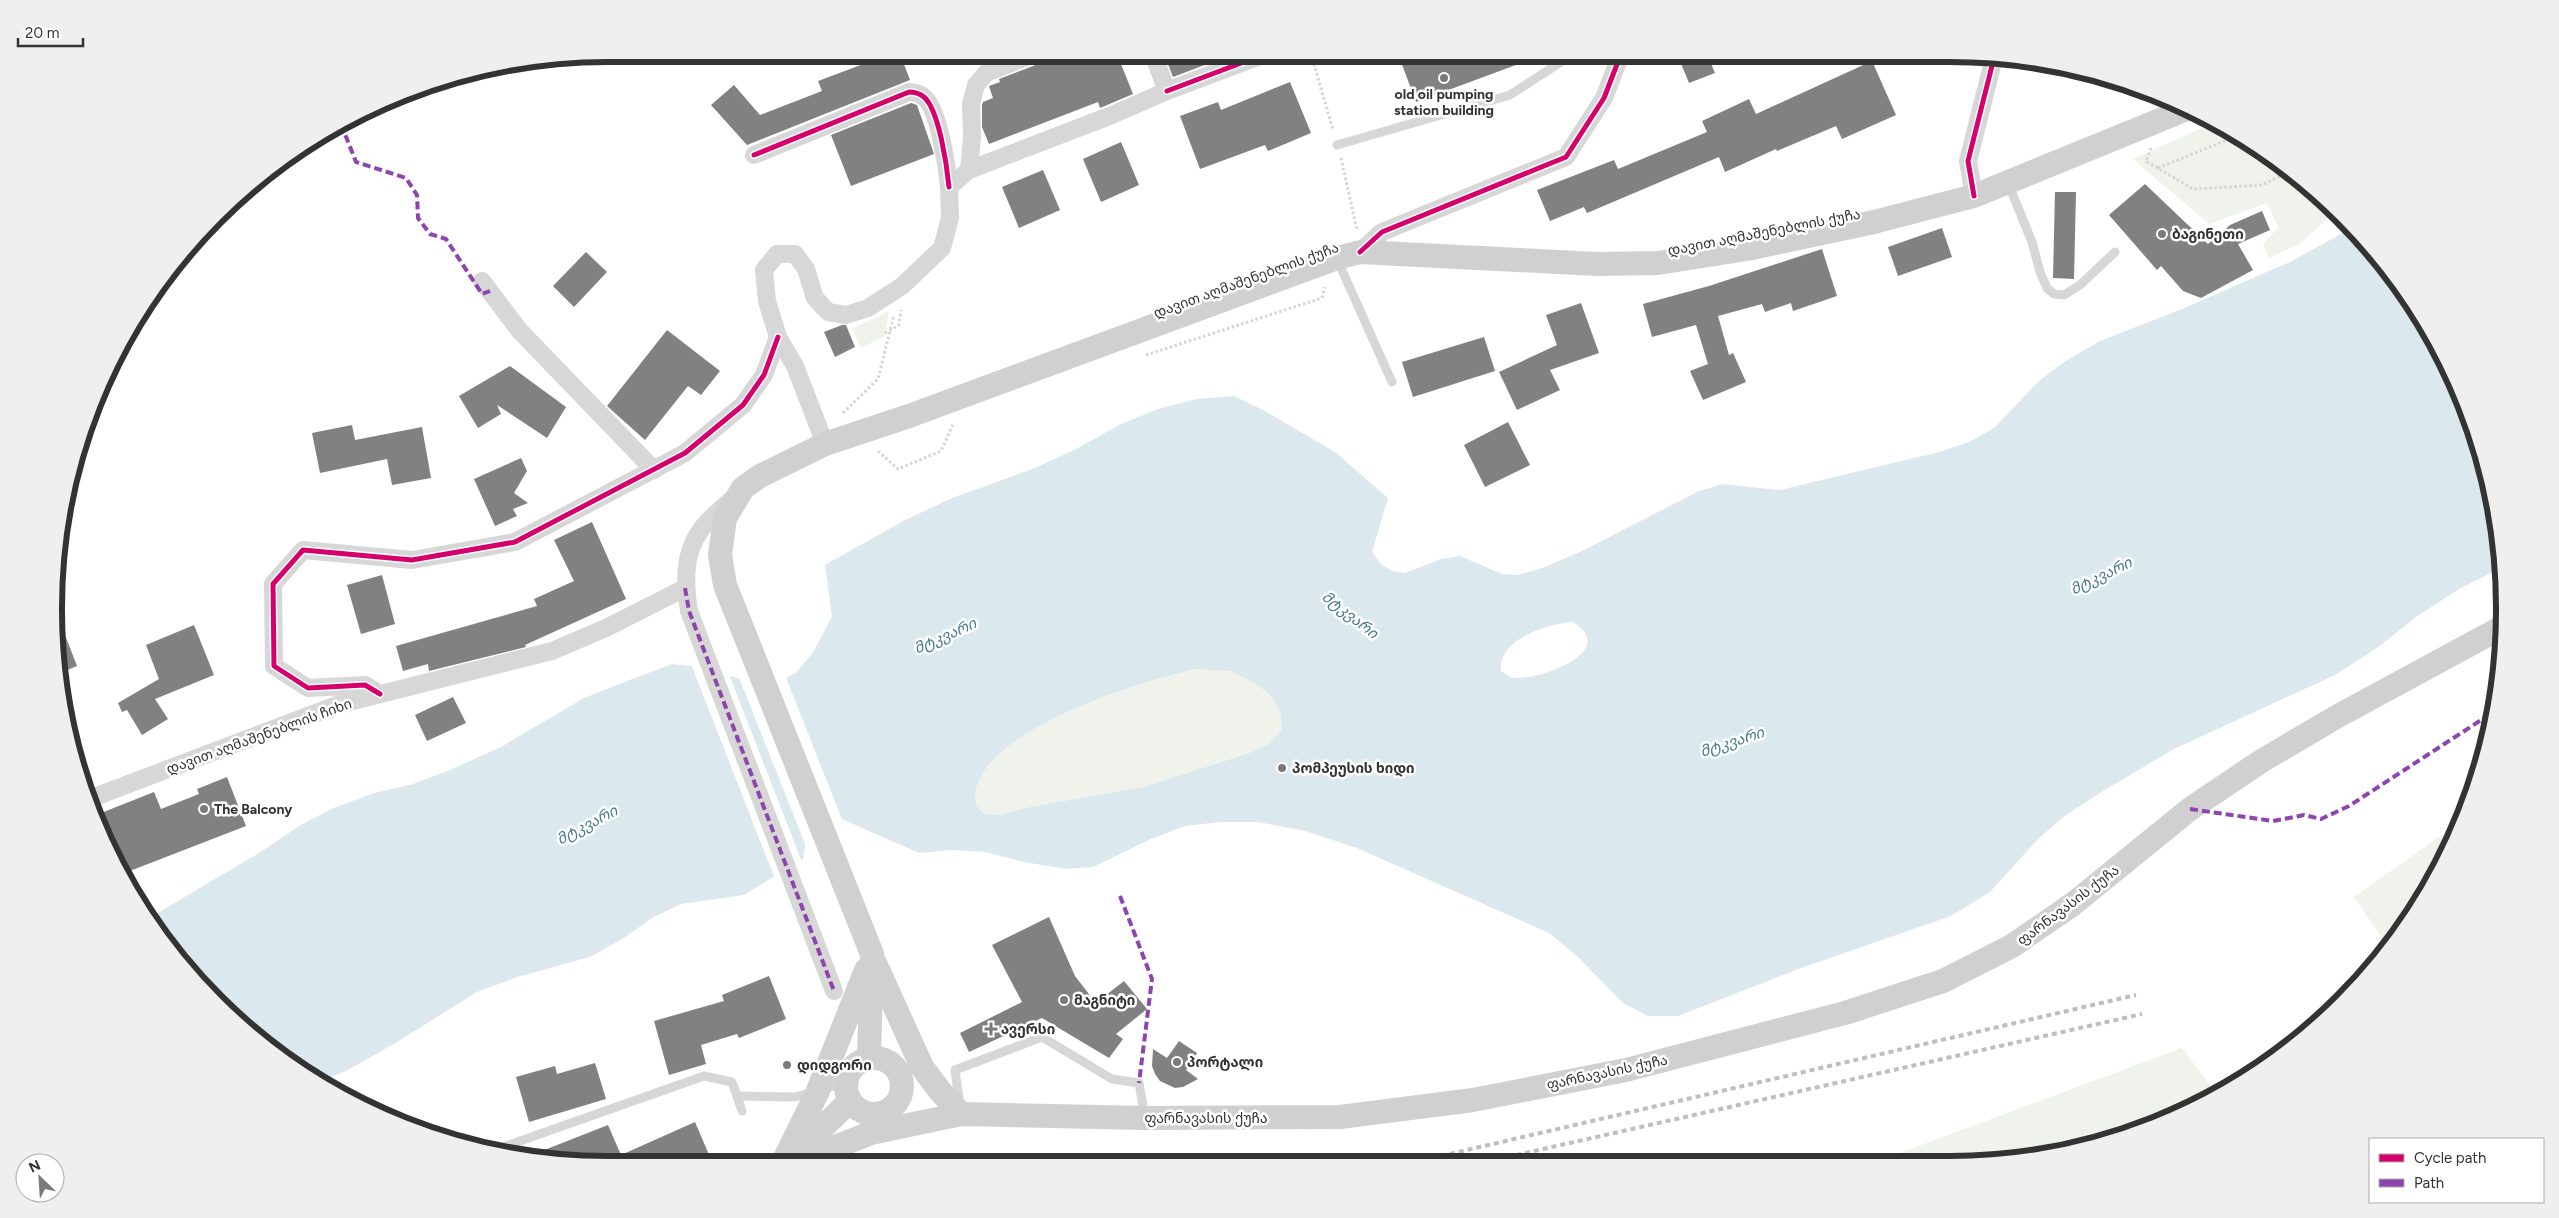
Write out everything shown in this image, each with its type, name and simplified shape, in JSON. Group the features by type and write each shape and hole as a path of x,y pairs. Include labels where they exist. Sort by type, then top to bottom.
{"main road":[{"name":"დავით აღმაშენებლის ქუჩა","path":"961,1114 940,1091 922,1066 868,944 728,595 720,555 725,518 743,488 823,439 909,416 1337,258 1359,242 1598,264 1658,263 1747,249 1874,222 1974,196 2178,113"},
{"name":"ფარნავასის ქუჩა","path":"961,1114 1145,1118 1340,1117 1473,1100 1626,1070 1845,1013 1943,980 2012,946 2073,904 2190,809 2263,760 2338,716 2495,631"},
{"path":"868,944 869,1058"},
{"path":"787,1156 817,1093 868,944"},
{"path":"869,1058 879,1058 894,1065 902,1080 903,1088 896,1104 881,1114 864,1112 848,1092 848,1074 854,1066 869,1058"},
{"path":"903,1088 961,1114"},
{"path":"790,1156 848,1092"},
{"path":"813,1156 872,1133 961,1114"}],"street":[{"path":"969,170 972,138 971,104 976,85 986,74 1015,62"},
{"path":"1156,62 1166,91"},
{"path":"949,187 969,170 1244,62"},
{"path":"1359,242 1566,157 1604,98 1618,62"},
{"path":"1974,196 1968,161 1992,65"},
{"path":"754,155 909,92 915,92 928,101 946,152 950,218 942,248 902,286 868,308 846,315 828,312 815,298 806,269 795,254 777,254 764,270 767,300 778,337 795,366 823,439"},
{"path":"482,281 519,330 654,470"},
{"path":"380,694 365,685 308,688 274,666 273,584 303,550 412,560 515,542 685,453 743,406 764,375 778,337"},
{"name":"დავით აღმაშენებლის ქუჩა","path":"743,488 699,532 686,564 685,588 689,611 834,991"},
{"name":"დავით აღმაშენებლის ჩიხი","path":"96,796 337,705 552,651 606,628 685,588"}],"lane":[{"path":"1337,145 1510,95 1562,62"},
{"path":"2013,181 2040,272 2047,288 2054,294 2064,295 2080,285 2115,252"},
{"path":"1337,258 1392,382"},
{"path":"961,1114 955,1070 1042,1037 1112,1079 1139,1083 1145,1118"},
{"path":"507,1146 704,1076 732,1082 742,1112"},
{"path":"738,1096 794,1097 817,1093 848,1092"}],"path":[{"path":"1313,62 1337,145 1359,242"},
{"path":"2158,168 2229,139"},
{"path":"2153,145 2146,161 2193,189 2262,185 2283,175"},
{"path":"1138,358 1322,298 1326,285"},
{"path":"823,439 878,379 902,286"},
{"path":"885,332 899,325"},
{"path":"876,449 898,469 942,451 954,421"}],"shaded area":[{"path":"2205,126 2254,155 2283,175 2330,217 2301,243 2269,258 2263,245 2278,227 2267,203 2209,224 2133,159"},
{"path":"889,311 885,336 861,348 852,329"},
{"path":"1196,669 1231,670 1253,682 1269,694 1280,710 1282,729 1269,744 1249,753 1144,787 1034,806 998,815 983,813 976,806 976,790 987,767 1008,747 1037,728 1070,711 1106,696"},
{"path":"2450,829 2423,882 2384,941 2354,897"},
{"path":"2182,1048 2212,1088 2159,1114 2091,1137 2057,1145 1986,1154 1892,1156"}],"water":[{"name":"მტკვარი","path":"2345,232 2384,276 2404,305 2440,367 2455,400 2478,468 2486,502 2495,571 2459,589 2416,617 2377,648 2335,675 2174,749 2103,791 2066,815 2039,838 1990,892 1951,916 1801,968 1678,1016 1648,1016 1623,1003 1577,956 1549,933 1357,848 1305,831 1258,822 1221,822 1185,826 1151,839 1093,867 1066,869 1024,862 985,852 952,850 919,853 842,819 807,834 803,859 744,895 681,904 652,918 624,938 590,957 517,977 477,992 397,1042 346,1071 329,1078 276,1043 249,1020 198,969 175,942 156,914 259,853 299,826 331,809 374,793 413,784 450,770 501,747 584,698 672,664 701,667 749,682 777,682 796,673 814,651 832,616 825,565 903,521 952,498 1035,468 1078,448 1119,425 1158,409 1196,399 1234,396 1263,410 1335,452 1388,498 1372,552 1382,565 1392,571 1405,573 1441,559 1460,556 1502,574 1518,575 1540,569 1582,551 1697,492 1722,484 1780,490 1939,452 1969,442 1994,428 2040,380 2064,362 2100,341 2182,309 2290,262","holes":["1573,622 1586,634 1587,645 1580,655 1567,664 1551,671 1520,678 1511,677 1501,671 1502,660 1507,650 1526,635 1551,626","1196,669 1231,671 1253,682 1269,694 1280,710 1282,729 1269,744 1249,753 1144,787 1034,806 998,815 983,813 976,805 976,790 987,767 1008,747 1037,728 1070,711 1141,684"]}],"pier":[{"path":"691,664 728,672 802,862 775,879"},
{"path":"738,675 749,680 776,679 785,675 843,822 809,836 807,849"}],"building":[{"path":"869,62 903,62 910,80 747,145 711,105 734,85 760,115 822,91 818,81"},
{"path":"1040,62 1120,62 1133,94 1100,108 1098,102 989,144 982,127 982,105 983,102 993,98 989,86 1000,82 999,79"},
{"path":"1167,62 1213,62 1173,77"},
{"name":"old oil pumping station building","path":"1401,62 1524,62 1416,102"},
{"path":"1680,62 1710,62 1715,73 1689,83"},
{"path":"1872,62 1896,115 1842,139 1836,126 1777,151 1776,149 1725,172 1719,157 1587,213 1584,207 1550,221 1537,190 1614,160 1618,169 1707,132 1702,121 1749,99 1756,114"},
{"path":"1290,82 1311,133 1268,151 1265,145 1200,169 1180,116 1218,102 1221,110"},
{"path":"911,103 917,105 934,154 851,186 831,135"},
{"path":"1121,142 1139,185 1101,202 1083,159"},
{"path":"1043,170 1060,210 1019,228 1002,187"},
{"name":"ბაგინეთი","path":"2145,184 2208,244 2230,225 2262,211 2270,230 2238,244 2253,270 2201,298 2183,291 2161,266 2157,270 2109,215"},
{"path":"2055,192 2076,192 2074,279 2053,278"},
{"path":"1942,228 1952,257 1898,276 1888,247"},
{"path":"1822,249 1837,296 1793,311 1791,303 1765,312 1762,304 1718,316 1729,355 1733,353 1746,382 1703,400 1690,371 1708,364 1696,325 1652,337 1643,304 1709,286"},
{"path":"586,252 607,272 574,307 553,286"},
{"path":"1581,303 1599,353 1550,370 1560,390 1517,410 1499,372 1557,345 1546,315"},
{"path":"846,325 855,347 835,357 824,332"},
{"path":"667,330 720,371 701,395 688,386 645,440 607,406"},
{"path":"1484,337 1495,371 1413,397 1402,362"},
{"path":"510,366 566,407 547,438 497,405 501,414 478,428 459,396"},
{"path":"1508,422 1530,465 1485,487 1464,445"},
{"path":"352,425 355,440 422,427 431,478 392,485 387,459 320,473 312,433"},
{"path":"521,458 527,471 514,493 528,503 513,509 517,516 495,526 474,479"},
{"path":"592,522 626,599 525,645 526,647 429,671 428,664 403,671 396,646 537,606 534,599 574,581 554,540"},
{"path":"382,575 395,624 361,634 347,585"},
{"path":"194,625 214,675 155,699 168,719 142,735 127,710 122,712 118,703 159,679 146,645"},
{"path":"63,630 77,666 66,671"},
{"path":"453,697 466,723 427,741 415,715"},
{"path":"227,777 246,826 130,871 102,813 154,792 161,809 199,794 197,789"},
{"path":"1049,917 1075,976 1096,1003 1124,981 1147,1009 1116,1034 1123,1039 1109,1058 1042,1018 969,1052 960,1033 1022,1002 992,945"},
{"path":"769,976 786,1019 739,1038 737,1034 701,1045 706,1064 669,1075 654,1021 724,1001 722,995"},
{"path":"1179,1041 1197,1053 1186,1070 1198,1079 1183,1087 1175,1088 1160,1081 1155,1074 1152,1066 1153,1049 1167,1058"},
{"path":"595,1063 606,1099 529,1122 516,1077 555,1066 557,1074"},
{"path":"695,1122 710,1156 609,1156 541,1151 608,1125 621,1155"}],"railway":[{"path":"1441,1156 2136,995"},
{"path":"1512,1156 2142,1014"}],"marked path":[{"path":"344,132 356,162 406,178 417,195 418,218 430,234 446,239 482,294 490,291"},
{"path":"685,588 689,611 834,991"},
{"path":"2190,809 2273,821 2304,815 2321,819 2349,806 2486,717"},
{"path":"1120,896 1152,979 1139,1083"}],"cycle path":[{"path":"1167,91 1244,62"},
{"path":"1360,252 1382,232 1566,157 1604,98 1618,62"},
{"path":"1974,196 1968,161 1992,65"},
{"path":"754,155 913,92 924,97 934,114 941,139 949,187"},
{"path":"380,694 365,685 308,688 274,666 273,584 303,550 412,560 515,542 685,453 743,405 764,375 778,337"}],"place":[{"name":"old oil pumping station building","path":"1444,78"},
{"name":"ბაგინეთი","path":"2162,234"},
{"name":"პომპეუსის ხიდი","path":"1282,768"},
{"name":"The Balcony","path":"204,809"},
{"name":"მაგნიტი","path":"1064,1000"},
{"name":"ავერსი","path":"991,1029"},
{"name":"პორტალი","path":"1177,1062"},
{"name":"დიდგორი","path":"787,1065"}]}
